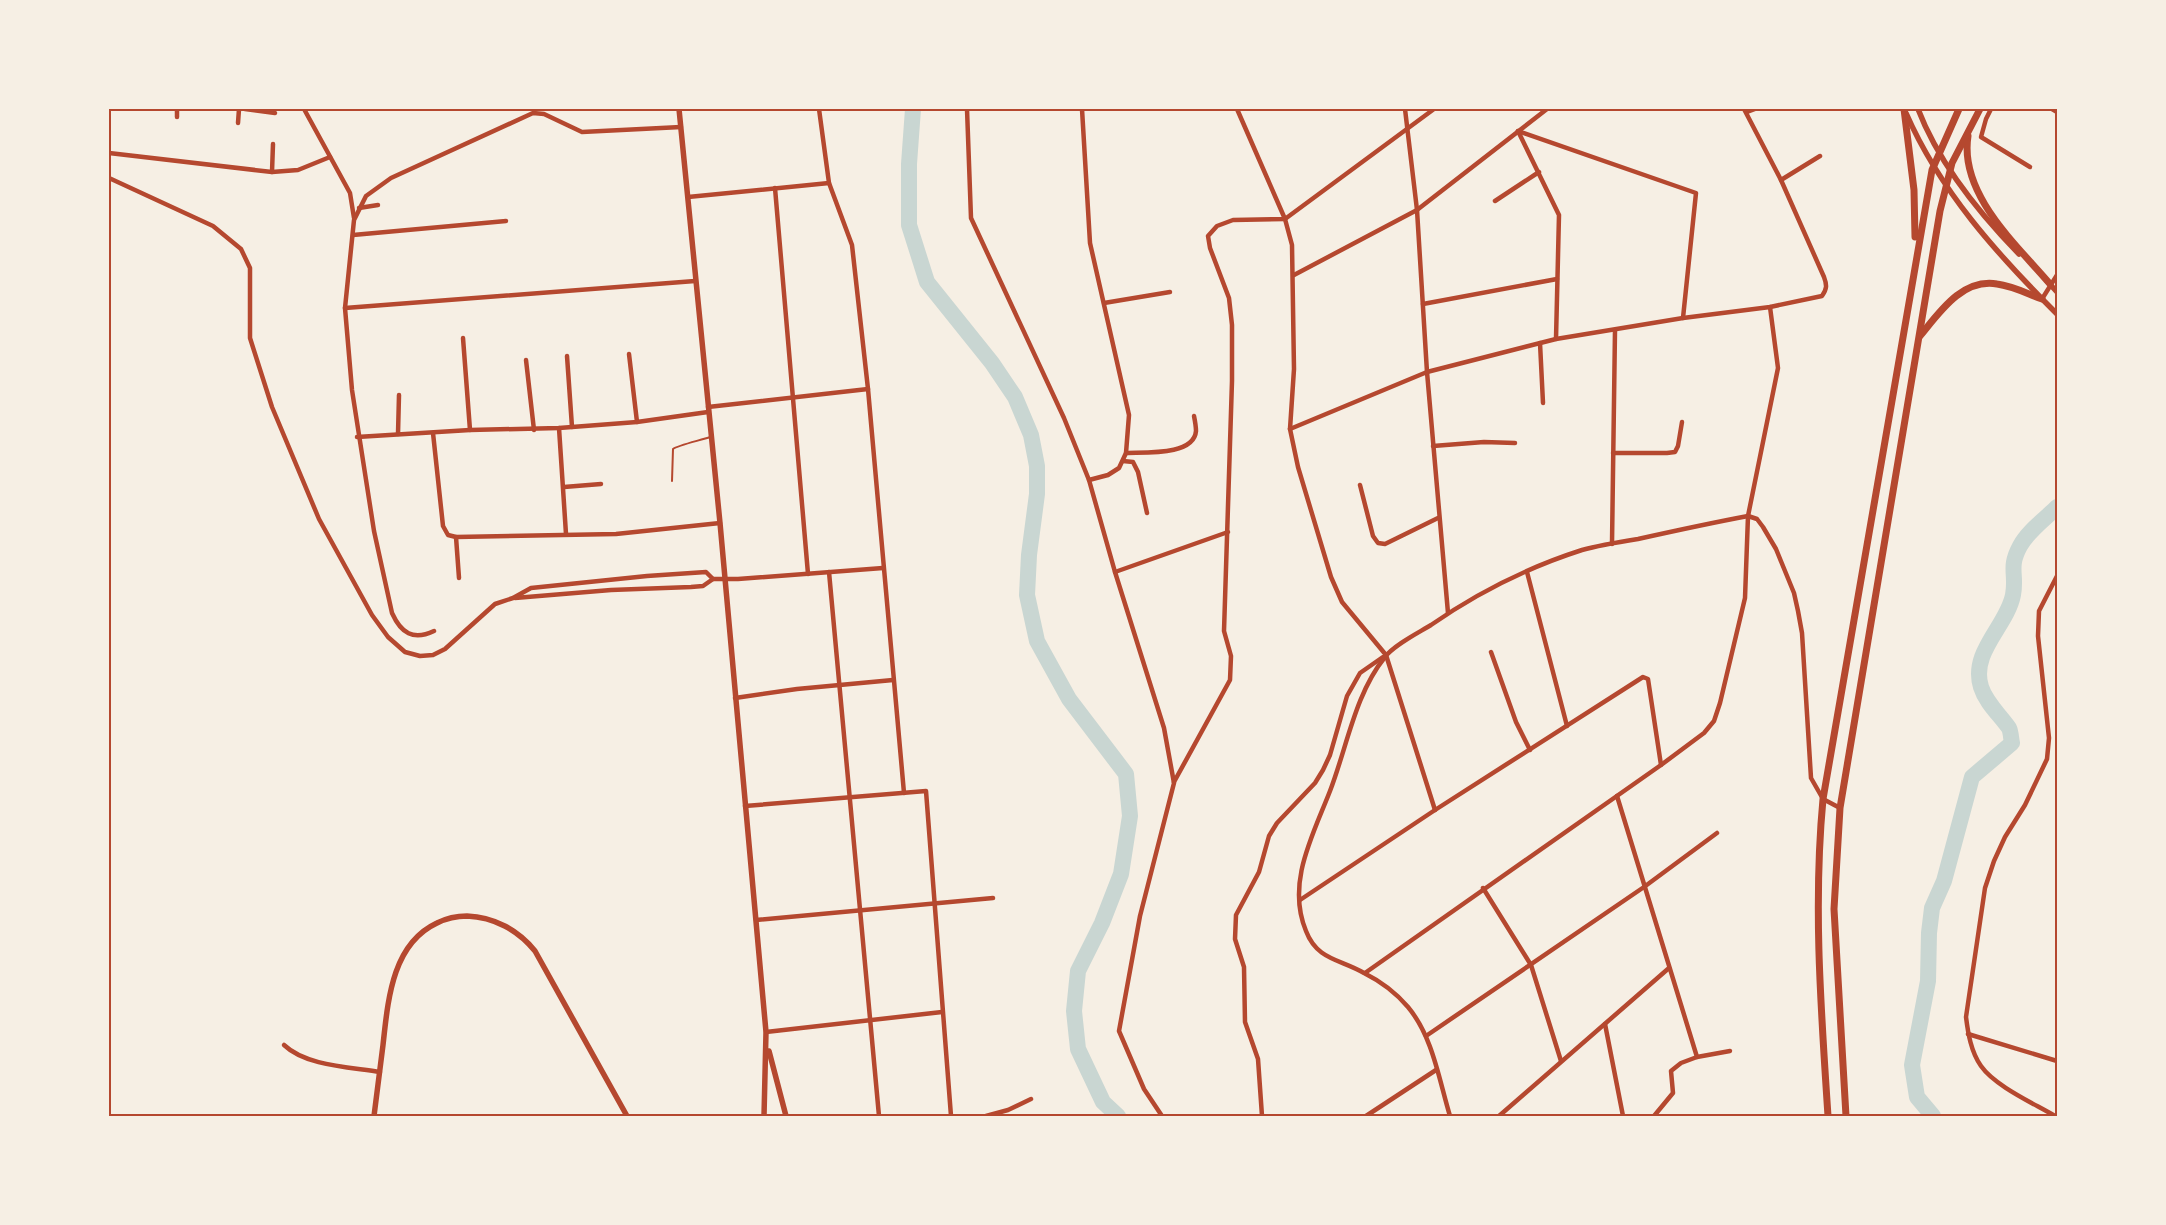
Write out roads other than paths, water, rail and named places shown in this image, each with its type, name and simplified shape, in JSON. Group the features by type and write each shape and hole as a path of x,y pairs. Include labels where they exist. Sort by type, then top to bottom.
{"main road":[{"path":"679,109 720,523 766,1032 764,1116"},
{"path":"1904,109 1915,132 1955,199 1992,246 2057,314"},
{"path":"1904,109 1914,190 1916,253"},
{"path":"1918,109 1925,126 1964,191 1984,218 2057,292"},
{"path":"1828,1116 1817,911 1818,850 1823,799 1916,253 1932,170 1959,109"},
{"path":"1846,1116 1834,909 1840,808 1940,211 1952,163 1980,109"},
{"path":"1970,128 1967,145 1968,158 1979,195 1992,215 2050,285"},
{"path":"1920,336 1947,303 1963,291 1978,285 1996,284 2042,299"},
{"path":"374,1116 388,1003 401,960 408,946 418,934 444,920 460,916 475,916 492,920 525,938 535,951 627,1116"},
{"path":"767,1045 786,1116"}],"street":[{"path":"177,109 177,117"},
{"path":"238,109 238,123"},
{"path":"245,109 275,114"},
{"path":"304,109 350,193 354,220 345,308 358,437 374,531 392,613 396,623 406,633 424,636 434,632"},
{"path":"819,109 829,183 852,245 868,389 904,793"},
{"path":"967,109 971,218 1064,418 1089,480 1115,572 1164,728 1174,783"},
{"path":"1082,109 1090,243 1129,415 1126,453 1119,468 1108,475 1089,480"},
{"path":"1237,109 1285,218 1292,245 1294,275 1294,369 1290,429 1298,467 1331,577 1342,602 1386,655 1435,810"},
{"path":"1405,109 1417,210 1438,518 1448,613"},
{"path":"1162,1116 1144,1089 1119,1031 1140,916 1174,783 1230,680 1231,656 1224,631 1232,326 1229,298 1210,248 1208,236 1213,228 1233,220 1285,218 1434,109"},
{"path":"1294,275 1417,210 1547,109"},
{"path":"1290,429 1427,372 1556,339 1683,318 1770,307 1822,296 1826,291 1827,285 1824,277 1781,180 1745,111 1754,109"},
{"path":"1992,109 1986,119 1981,137 2030,167"},
{"path":"2052,109 2057,112"},
{"path":"354,220 366,196 391,178 533,113 544,114 582,132 681,127"},
{"path":"1518,131 1560,215 1556,339"},
{"path":"1518,131 1696,193 1683,318"},
{"path":"272,172 273,144"},
{"path":"109,153 272,172 298,170 330,157"},
{"path":"1781,180 1820,156"},
{"path":"1495,201 1539,172"},
{"path":"109,178 213,226 241,249 250,268 250,338 272,407 320,519 372,615 388,637 405,652 420,656 433,655 445,649 495,604 513,598 532,588 706,572 713,579"},
{"path":"688,198 829,183"},
{"path":"775,188 808,574"},
{"path":"360,208 378,205"},
{"path":"353,235 506,221"},
{"path":"2042,299 2057,275"},
{"path":"1423,304 1557,280"},
{"path":"345,308 695,281"},
{"path":"1104,303 1170,292"},
{"path":"1365,973 1483,888 1661,765 1704,733 1714,721 1745,598 1748,516 1778,368 1770,307"},
{"path":"1612,544 1615,330"},
{"path":"463,338 470,430"},
{"path":"1540,343 1543,403"},
{"path":"629,354 637,422"},
{"path":"566,356 572,427"},
{"path":"526,360 534,430"},
{"path":"358,437 470,430 534,430 637,422 708,409 868,389"},
{"path":"398,434 400,395"},
{"path":"1126,453 1171,451 1183,447 1192,440 1196,433 1194,416"},
{"path":"1613,453 1667,454 1674,452 1678,446 1682,422"},
{"path":"559,428 566,534"},
{"path":"433,433 443,526 448,535 456,537 616,534 720,523"},
{"path":"1433,446 1484,442 1515,444"},
{"path":"1122,461 1133,462 1138,472 1147,513"},
{"path":"564,487 601,484"},
{"path":"1360,484 1373,536 1378,543 1384,544 1438,518"},
{"path":"1262,1116 1258,1060 1245,1022 1244,967 1235,939 1236,915 1259,872 1269,836 1277,823 1315,783 1323,770 1330,755 1347,696 1360,673 1448,613 1477,596 1526,572 1583,550 1748,516 1756,519 1763,527 1776,550 1798,611 1802,633 1811,778 1823,799 1840,808"},
{"path":"1115,572 1228,532"},
{"path":"456,537 459,578"},
{"path":"513,598 611,590 691,587 703,586 713,579 883,568"},
{"path":"829,572 879,1116"},
{"path":"1526,572 1566,726"},
{"path":"2055,1116 1992,1078 1981,1066 1975,1056 1968,1034 1966,1017 1986,888 2005,837 2025,805 2047,758 2049,738 2038,636 2039,612 2057,576"},
{"path":"1491,652 1516,722 1530,750"},
{"path":"1386,655 1365,690 1301,866 1299,882 1300,900 1306,931 1315,948 1321,953 1365,973 1397,995 1409,1008 1426,1036 1450,1116"},
{"path":"1300,900 1435,810 1643,677 1648,678 1661,765"},
{"path":"735,698 893,680"},
{"path":"745,806 926,791 951,1116"},
{"path":"1617,796 1697,1057"},
{"path":"1426,1036 1644,887 1717,833"},
{"path":"1483,888 1531,965 1562,1061"},
{"path":"756,920 993,898"},
{"path":"1499,1116 1669,968"},
{"path":"766,1032 942,1012"},
{"path":"1605,1024 1623,1116"},
{"path":"1968,1034 2057,1061"},
{"path":"284,1044 295,1054 310,1060 380,1072"},
{"path":"1654,1116 1673,1093 1671,1071 1681,1063 1697,1057 1730,1051"},
{"path":"1366,1116 1436,1070"},
{"path":"986,1116 1008,1110 1031,1099"},
{"path":"1657,1112 1661,1116"}],"lane":[{"path":"672,481 673,449 676,446 690,444 710,437"}],"waterway":[{"path":"913,109 909,164 909,225 927,282 992,363 1015,397 1031,435 1037,466 1037,494 1029,555 1027,595 1037,641 1069,699 1126,774 1130,816 1121,874 1102,923 1078,971 1074,1011 1078,1049 1103,1102 1118,1116"},
{"path":"1933,1116 1917,1097 1912,1065 1928,981 1929,933 1932,908 1944,881 1972,777 2012,743 2009,728 1983,693 1979,674 1981,662 1985,651 2004,618 2013,595 2014,560 2016,554 2032,530 2057,507"}]}
